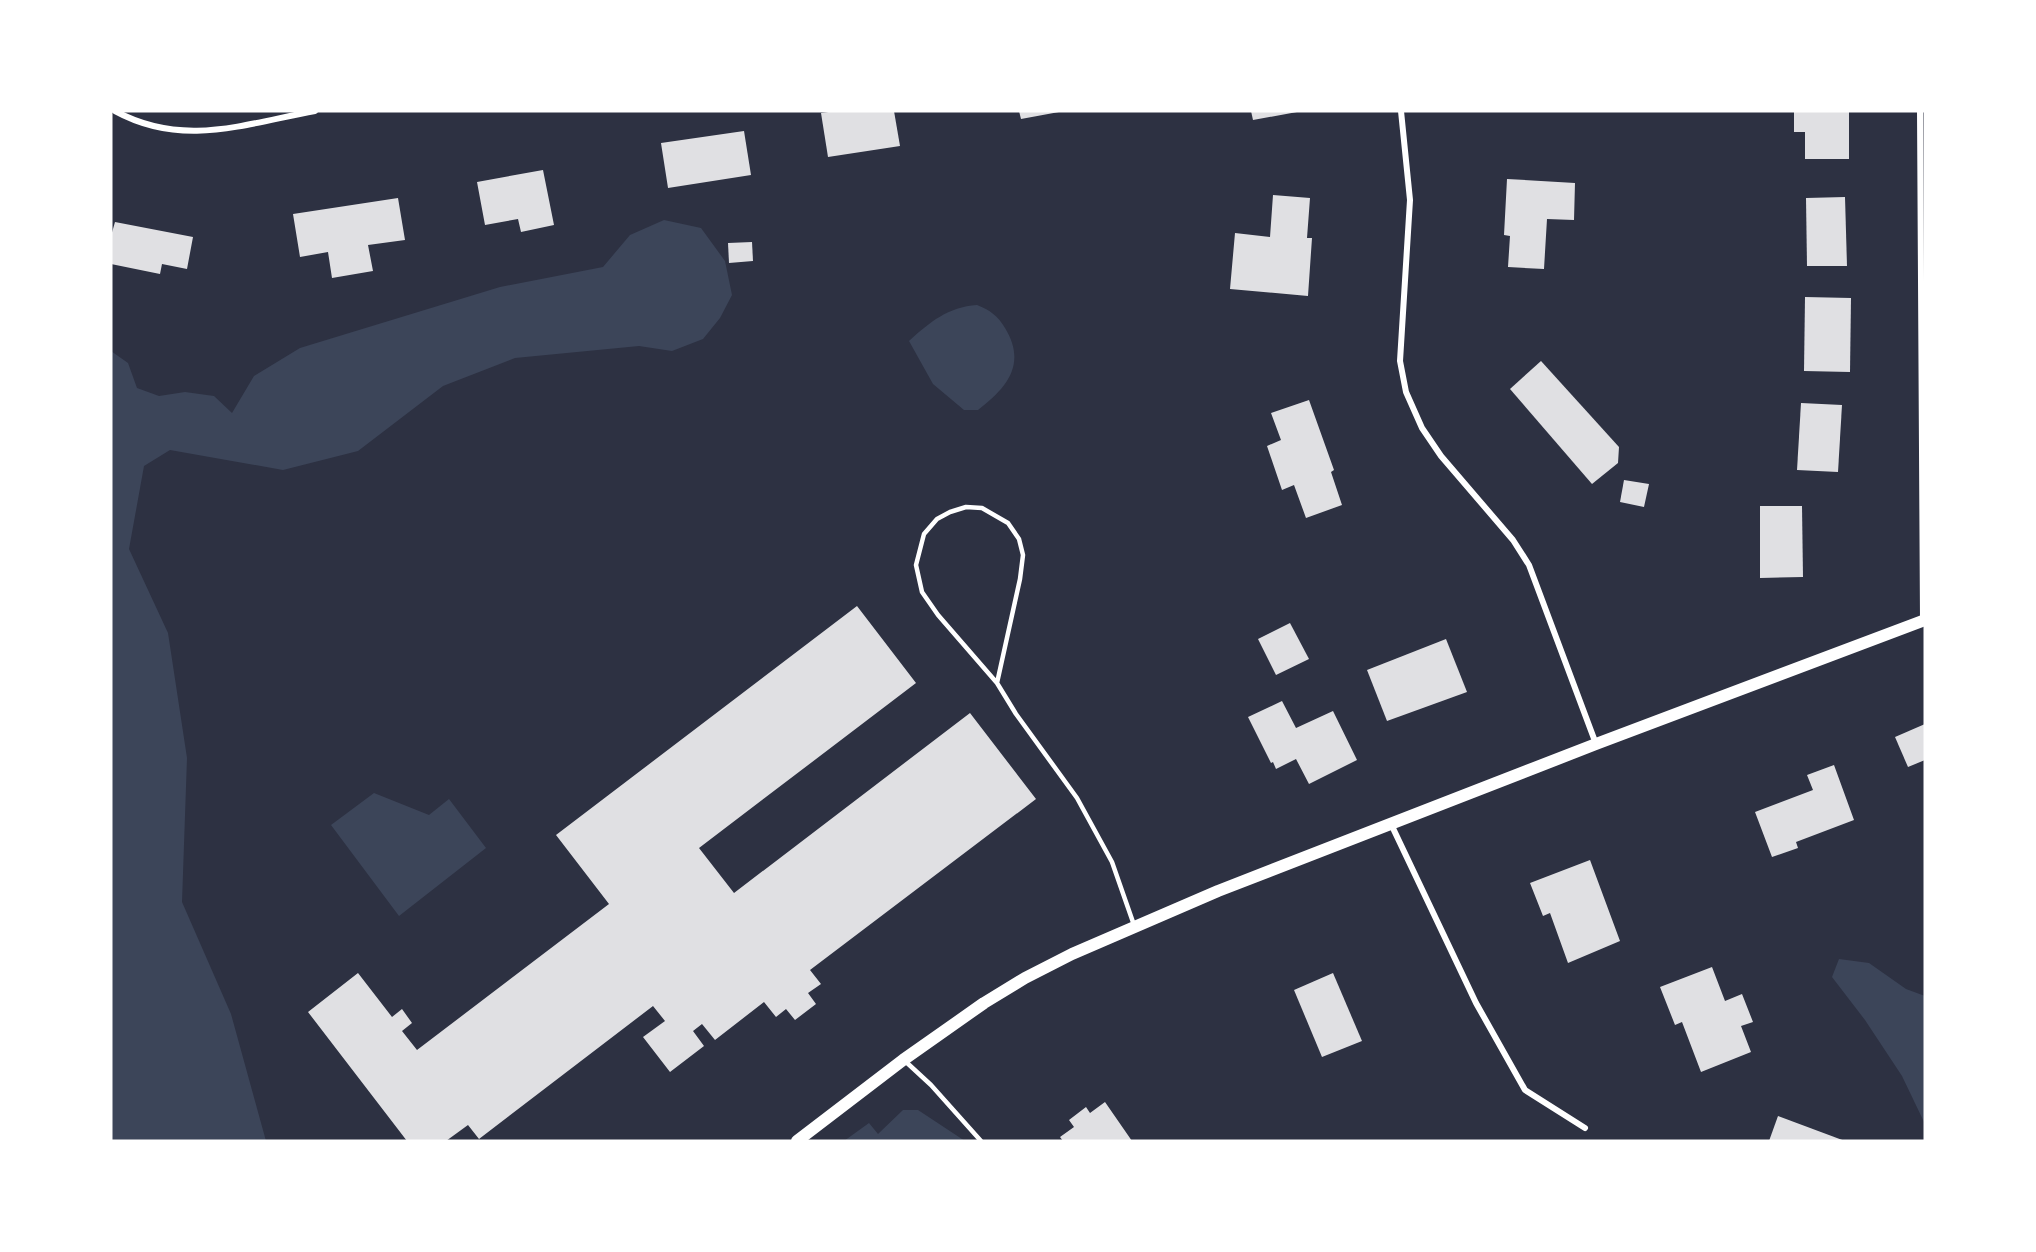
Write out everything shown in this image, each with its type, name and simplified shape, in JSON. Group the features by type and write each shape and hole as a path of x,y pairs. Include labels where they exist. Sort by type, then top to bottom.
{"main road":[{"path":"797,1141 903,1060 984,1003 1025,978 1072,954 1218,891 1924,620"}],"street":[{"path":"115,111 134,122 158,129 203,132 315,111"},
{"path":"1401,111 1410,200 1400,361 1407,392 1422,428 1441,456 1513,540 1529,565 1596,744"},
{"path":"1920,111 1924,620"},
{"path":"1390,824 1476,1004 1525,1090 1585,1128"}],"lane":[{"path":"997,683 1020,579 1023,555 1019,539 1008,523 982,508 966,507 937,519 924,534 916,565 922,592 938,615 997,683 1016,714 1077,798 1112,862 1135,927"},
{"path":"903,1060 931,1084 981,1141"}],"shaded area":[{"path":"664,220 701,228 725,261 732,295 720,318 703,339 672,351 639,346 515,358 443,386 358,451 283,470 170,450 144,466 129,549 168,633 187,758 182,902 231,1014 266,1141 111,1141 111,351 128,363 137,388 159,396 185,392 214,396 232,413 254,376 300,348 500,287 603,267 630,235"},
{"path":"977,305 993,314 1005,328 1014,353 1014,364 1011,374 998,393 978,410 964,410 933,384 909,341 948,312"},
{"path":"374,793 429,815 449,799 486,848 399,916 331,825"},
{"path":"1839,959 1869,963 1906,989 1925,996 1925,1124 1902,1076 1865,1020 1832,977"},
{"path":"903,1110 918,1110 965,1141 844,1141 869,1123 878,1134"}],"building":[{"path":"894,111 900,146 828,157 821,113"},
{"path":"1019,111 1059,111 1059,112 1021,119"},
{"path":"1251,111 1297,111 1297,112 1253,120"},
{"path":"1794,111 1849,111 1849,159 1805,159 1805,132 1794,132"},
{"path":"744,131 751,175 668,188 661,143"},
{"path":"543,170 554,225 521,232 518,219 485,225 477,182"},
{"path":"1507,179 1575,183 1574,220 1547,219 1544,269 1508,267 1510,236 1504,235"},
{"path":"1273,195 1310,198 1307,238 1312,238 1308,296 1230,289 1235,233 1270,237"},
{"path":"1845,197 1847,266 1807,266 1806,198"},
{"path":"398,198 405,240 368,245 373,271 332,278 328,252 300,257 293,214"},
{"path":"115,222 193,237 187,269 162,264 160,274 111,264 111,236"},
{"path":"752,242 753,261 729,263 728,243"},
{"path":"1805,297 1851,298 1850,372 1804,371"},
{"path":"1541,361 1619,447 1618,463 1592,484 1510,389"},
{"path":"1309,400 1334,470 1331,472 1342,505 1306,518 1294,485 1282,490 1267,446 1281,440 1271,413"},
{"path":"1801,403 1842,405 1838,472 1797,470"},
{"path":"1624,480 1649,484 1644,507 1620,502"},
{"path":"1760,506 1802,506 1803,577 1760,578"},
{"path":"857,606 916,683 699,848 734,893 970,713 1036,799 810,970 821,984 808,993 816,1004 795,1020 786,1009 776,1017 764,1002 715,1040 702,1024 693,1031 704,1046 670,1072 643,1037 665,1021 653,1006 479,1139 468,1125 446,1141 407,1141 308,1012 358,973 392,1017 402,1009 412,1023 402,1031 417,1050 609,904 556,835"},
{"path":"1290,623 1309,659 1276,675 1258,639"},
{"path":"1446,639 1467,692 1387,721 1367,670"},
{"path":"1282,701 1296,728 1333,711 1357,760 1309,784 1296,759 1276,769 1248,717"},
{"path":"1925,724 1925,760 1908,767 1895,737"},
{"path":"1834,765 1854,820 1796,842 1798,848 1772,857 1755,812 1813,790 1807,775"},
{"path":"1590,860 1620,941 1568,963 1550,913 1543,916 1530,883"},
{"path":"1712,967 1725,1001 1742,994 1753,1022 1741,1026 1751,1052 1701,1072 1682,1022 1675,1025 1660,987"},
{"path":"1333,973 1362,1041 1322,1057 1294,990"},
{"path":"1105,1102 1132,1141 1063,1141 1060,1137 1074,1127 1069,1120 1086,1107 1090,1113"},
{"path":"1778,1116 1845,1141 1769,1141"}]}
